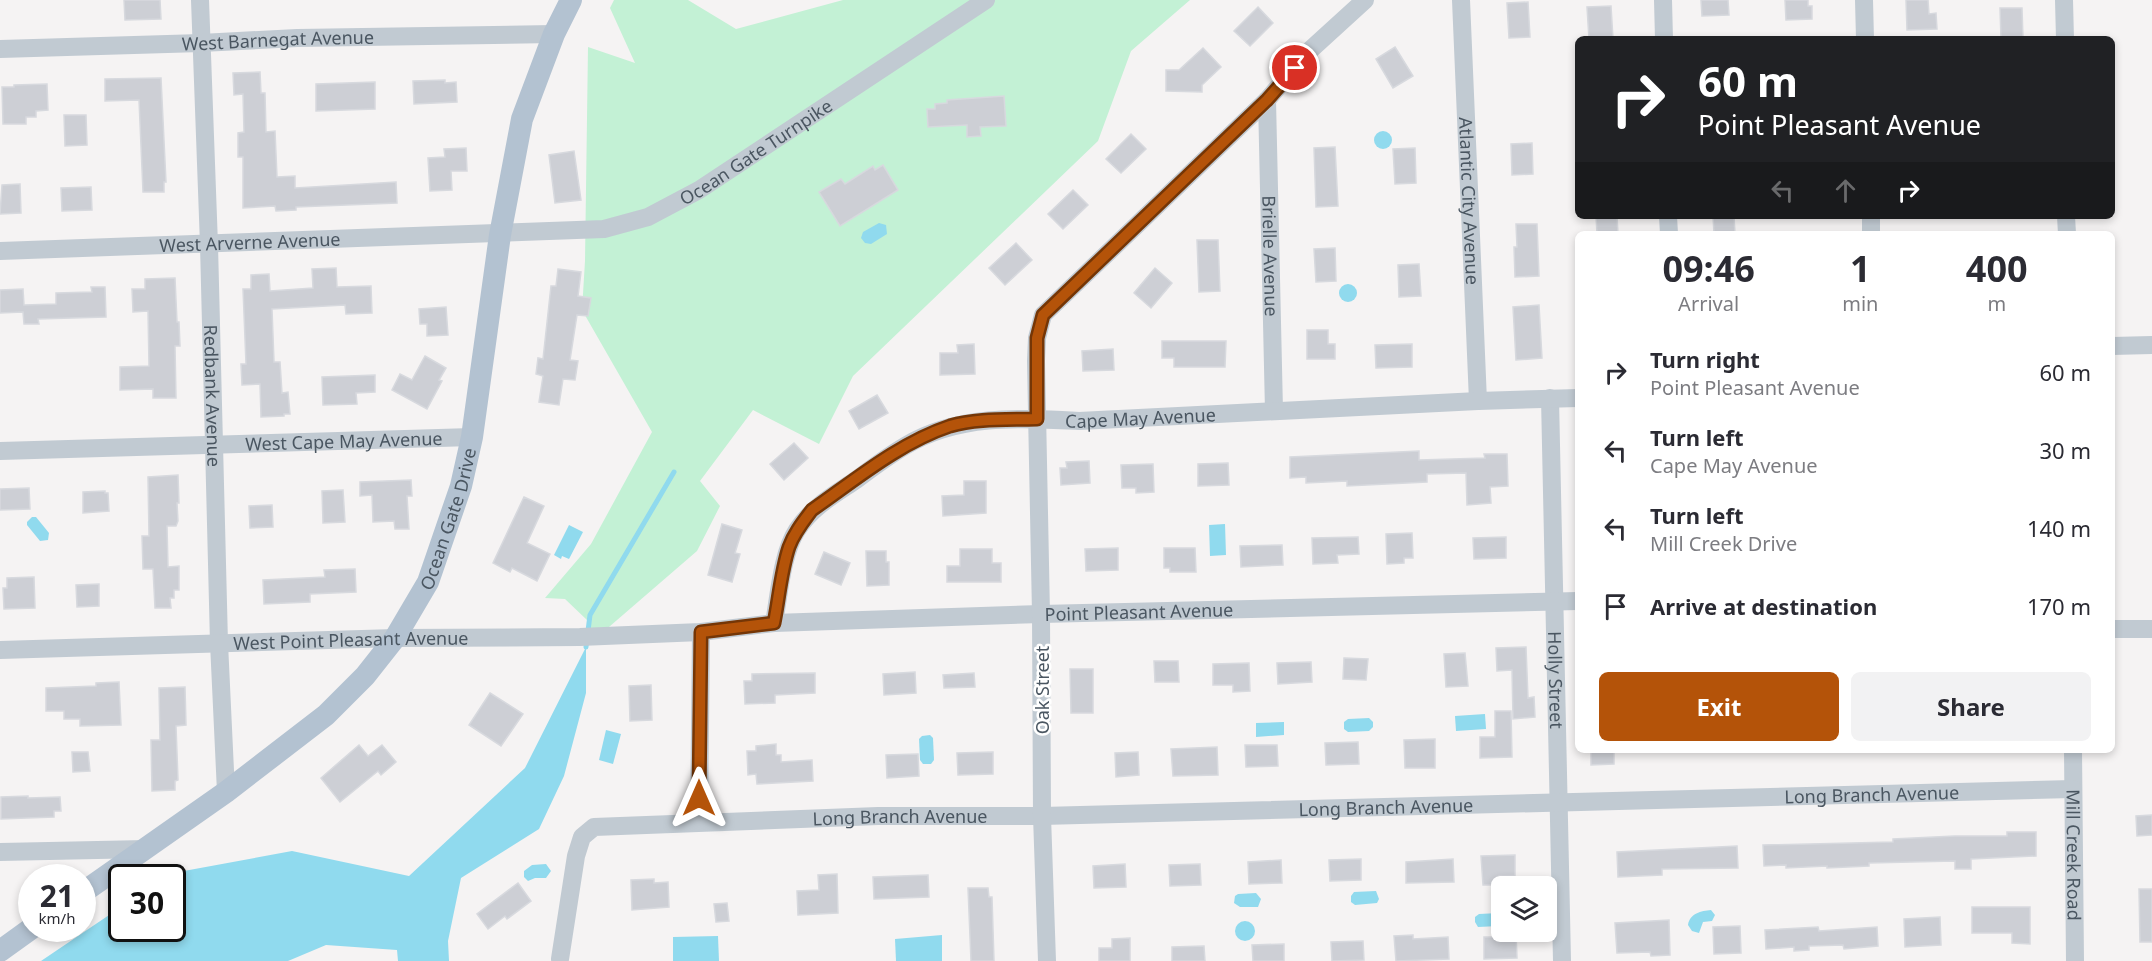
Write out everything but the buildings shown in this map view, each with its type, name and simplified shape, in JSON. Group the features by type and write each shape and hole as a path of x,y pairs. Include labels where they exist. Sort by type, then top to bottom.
{"main road":[{"name":"Ocean Gate Drive","path":"96,883 226,792 326,715 364,676 395,638 428,582 461,486 472,437 500,235 522,119 554,34 571,0"},
{"path":"0,951 18,938"}],"street":[{"name":"Redbank Avenue","path":"200,0 219,643 226,792"},
{"name":"Ocean Gate Turnpike","path":"500,235 604,229 648,217 699,190 987,0"},
{"name":"Oak Street","path":"1047,961 1042,816 1037,419 1037,338 1043,315 1267,100 1308,52 1365,0"},
{"name":"Atlantic City Avenue","path":"1461,0 1478,401"},
{"path":"1663,0 1664,36"},
{"path":"1864,0 1865,36"},
{"path":"2064,0 2065,36"},
{"name":"West Barnegat Avenue","path":"0,49 297,38 554,34"},
{"name":"Brielle Avenue","path":"1267,100 1274,411"},
{"name":"West Arverne Avenue","path":"0,252 500,235"},
{"path":"2115,345 2152,345"},
{"name":"Holly Street","path":"1550,398 1562,961"},
{"name":"Cape May Avenue","path":"774,623 789,548 796,531 812,510 906,445 950,426 978,421 1037,419 1079,421 1575,398"},
{"name":"West Cape May Avenue","path":"0,451 472,437"},
{"name":"Point Pleasant Avenue","path":"701,632 774,623 1575,601"},
{"path":"2115,629 2152,629"},
{"path":"699,822 701,632"},
{"name":"West Point Pleasant Avenue","path":"0,650 395,638 580,637 701,632"},
{"name":"Mill Creek Road","path":"2073,753 2075,961"},
{"name":"Long Branch Avenue","path":"560,959 576,856 582,837 594,827 878,816 1042,816 2073,789"},
{"path":"0,852 146,849"}],"green space":[{"path":"614,0 688,0 736,29 843,0 1190,0 1131,51 1098,141 853,376 819,444 753,410 700,481 720,506 697,551 602,633 587,632 587,620 565,599 545,598 591,544 652,432 582,310 585,261 588,47 635,63 610,8"}],"water":[{"path":"1379,131 1387,131 1392,136 1390,147 1379,149 1374,144 1374,136"},
{"path":"879,223 886,225 887,234 871,244 865,243 861,238 863,232"},
{"path":"1348,284 1356,289 1357,293 1352,301 1348,302 1340,297 1339,293 1344,285"},
{"path":"32,517 36,517 49,533 48,540 40,541 27,525"},
{"path":"1225,524 1226,555 1210,556 1209,525"},
{"path":"569,525 583,532 569,559 562,556 561,559 554,555"},
{"path":"586,647 586,693 564,776 539,829 461,878 448,941 449,961 398,961 397,950 326,945 288,961 41,961 69,942 96,942 96,924 108,916 108,942 186,942 186,871 292,851 409,876 525,768"},
{"path":"1485,714 1486,729 1456,731 1455,716"},
{"path":"1369,718 1373,722 1373,727 1369,731 1348,732 1344,729 1344,722 1348,719"},
{"path":"1284,722 1284,735 1256,737 1256,723"},
{"path":"606,730 621,734 613,764 599,760"},
{"path":"930,735 933,738 934,760 931,764 923,764 920,760 919,739"},
{"path":"546,864 551,871 546,878 535,878 528,881 524,877 524,871 532,865"},
{"path":"1376,891 1379,899 1377,903 1355,905 1351,902 1354,892"},
{"path":"1256,893 1261,899 1258,907 1240,907 1234,903 1235,896 1238,894"},
{"path":"1711,910 1715,915 1712,921 1703,922 1699,933 1692,931 1688,925 1691,918 1700,912"},
{"path":"1491,913 1491,926 1478,927 1475,917 1479,914"},
{"path":"1245,921 1252,924 1255,931 1252,938 1245,941 1238,938 1235,931 1238,924"},
{"path":"942,935 942,961 896,961 895,939"},
{"path":"718,936 719,961 673,961 673,937"}],"waterway":[{"path":"586,647 590,615 674,472"}],"route":[{"path":"699,798 701,632 774,623 789,548 796,531 804,520 812,510 906,445 950,426 964,423 1037,419 1037,338 1043,315 1267,100 1295,68"}]}
